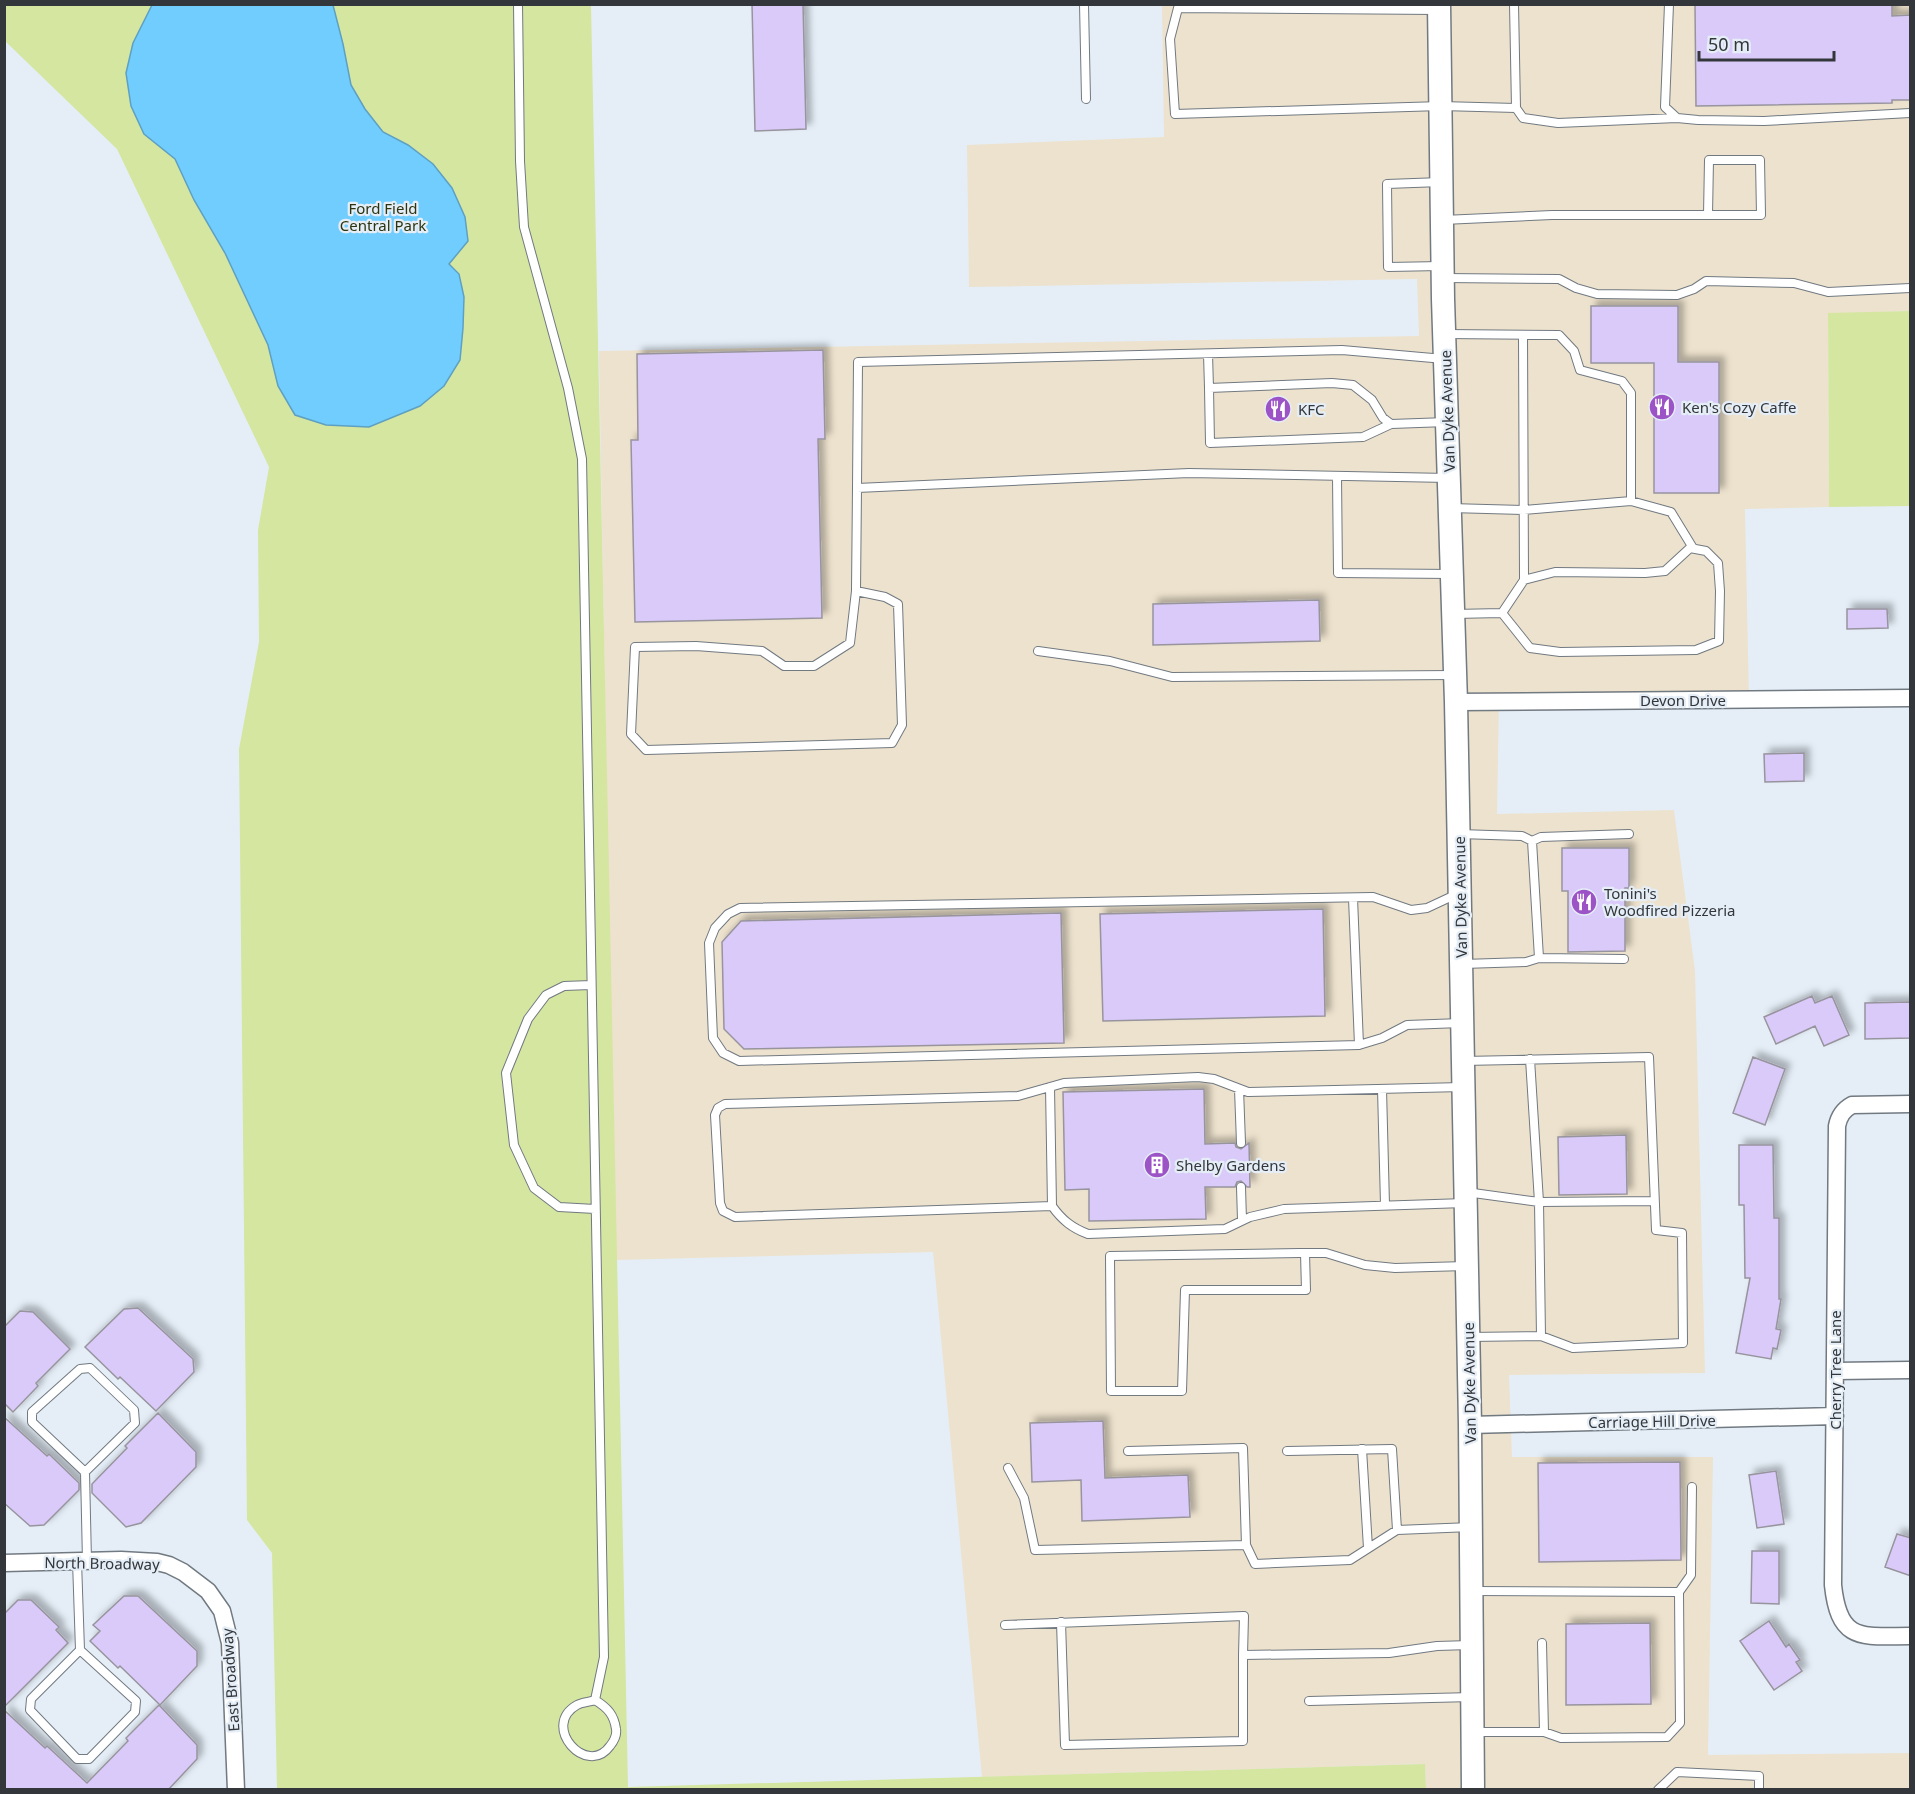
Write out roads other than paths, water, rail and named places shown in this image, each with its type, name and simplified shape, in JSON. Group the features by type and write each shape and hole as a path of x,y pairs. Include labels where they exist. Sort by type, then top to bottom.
{"main road":[{"name":"Van Dyke Avenue","path":"1439,7 1444,334 1459,834 1470,1425 1473,1790"}],"street":[{"name":"Devon Drive","path":"1456,702 1911,698"},
{"name":"Cherry Tree Lane","path":"1911,1104 1858,1104 1844,1110 1838,1119 1833,1585 1835,1603 1847,1629 1870,1636 1911,1636"},
{"path":"1835,1371 1911,1370"},
{"name":"Carriage Hill Drive","path":"1470,1425 1835,1416"},
{"name":"North Broadway","path":"4,1563 157,1562 169,1565 196,1580"},
{"name":"East Broadway","path":"196,1580 215,1600 222,1611 228,1630 236,1790"}],"lane":[{"path":"518,4 520,161 524,227 568,388 582,459 604,1657 596,1700"},
{"path":"1084,4 1086,99"},
{"path":"1514,4 1516,108 1523,118 1558,123 1677,118 1764,121 1911,113"},
{"path":"1669,4 1665,107 1677,118"},
{"path":"1439,7 1178,8 1170,39 1175,114 1441,106 1516,108"},
{"path":"1442,220 1552,215 1708,215 1761,215 1760,160 1708,160 1708,215"},
{"path":"1442,182 1387,184 1388,267 1559,279 1576,288 1597,294 1677,295 1694,289 1706,281 1794,283 1828,292 1911,288"},
{"path":"1444,334 1559,335 1574,351 1580,370 1622,381 1631,393 1631,501"},
{"path":"1502,613 1524,580 1523,335"},
{"path":"856,591 885,597 898,604 902,725 892,743 646,750 632,734 635,647 696,646 762,651 784,666 814,666 850,643 856,591 858,363 1342,350 1445,359"},
{"path":"1208,354 1210,443 1363,437 1391,424 1447,422"},
{"path":"1209,388 1332,383 1353,385 1372,400 1383,418 1391,424"},
{"path":"857,488 1189,473 1449,478"},
{"path":"1337,476 1338,573 1452,574"},
{"path":"1450,508 1523,510 1631,501 1671,512 1694,548"},
{"path":"1502,613 1530,648 1560,652 1696,650 1719,641 1718,563 1706,551 1690,548 1665,571 1555,573 1524,580"},
{"path":"1454,614 1502,613"},
{"path":"1038,651 1110,661 1172,677 1455,675"},
{"path":"1459,834 1522,836 1532,841"},
{"path":"1532,841 1541,837 1629,834"},
{"path":"1532,841 1539,958"},
{"path":"1460,893 1427,908 1411,910 1373,897 741,908 728,914 715,928 709,943 712,1038 723,1053 739,1061 1359,1046 1382,1038 1407,1025 1462,1023"},
{"path":"1353,898 1359,1046"},
{"path":"1461,964 1526,962 1539,958 1624,959"},
{"path":"591,985 564,986 546,995 528,1019 506,1072 514,1145 534,1188 559,1207 595,1209"},
{"path":"1463,1061 1649,1057 1656,1230 1682,1233 1683,1343 1573,1348 1541,1336 1468,1337"},
{"path":"1530,1059 1539,1202 1541,1336"},
{"path":"1052,1206 735,1217 723,1211 720,1203 715,1115 718,1108 725,1104 1018,1096 1064,1083 1198,1077 1214,1079 1248,1092 1463,1087"},
{"path":"1050,1087 1052,1206 1060,1218 1074,1229 1088,1234 1225,1229 1242,1220 1284,1209 1385,1205 1465,1198 1539,1202 1654,1201"},
{"path":"1239,1089 1240,1143"},
{"path":"1382,1089 1385,1205"},
{"path":"1241,1186 1242,1220"},
{"path":"1305,1253 1306,1290 1185,1290 1182,1391 1111,1391 1110,1256 1305,1253 1326,1253 1365,1265 1395,1268 1467,1266"},
{"path":"80,1650 136,1701 135,1712 89,1759 77,1759 30,1710 31,1699 80,1650 85,1472 135,1423 134,1410 90,1368 80,1369 32,1412 32,1422 85,1472"},
{"path":"1128,1451 1243,1448 1246,1545 1255,1563 1350,1560 1397,1530 1471,1527"},
{"path":"1362,1449 1368,1548"},
{"path":"1287,1451 1392,1449 1397,1530"},
{"path":"1008,1468 1024,1498 1035,1550 1246,1545"},
{"path":"1473,1732 1544,1732 1561,1738 1667,1737 1680,1723 1679,1592 1691,1575 1692,1487"},
{"path":"1472,1592 1679,1592"},
{"path":"1005,1625 1245,1616 1242,1741 1065,1745 1061,1623"},
{"path":"1542,1643 1544,1732"},
{"path":"1243,1655 1389,1653 1437,1646 1473,1645"},
{"path":"1309,1701 1473,1697"},
{"path":"596,1700 607,1707 611,1713 617,1734 611,1746 603,1754 592,1756 576,1752 565,1740 564,1724 568,1713 578,1705 596,1700"},
{"path":"1658,1790 1677,1772 1759,1776 1759,1790"}],"water":[{"path":"152,5 333,5 351,85 365,109 383,132 408,145 433,164 452,188 465,217 468,241 449,264 459,274 464,297 460,360 444,386 420,406 369,427 326,425 295,415 278,386 268,345 225,253 194,200 175,159 144,134 131,106 126,73 133,43"}],"place":[{"name":"Ken's Cozy Caffe","path":"1662,407"},
{"name":"KFC","path":"1278,409"},
{"name":"Tonini's Woodfired Pizzeria","path":"1584,902"},
{"name":"Shelby Gardens","path":"1157,1165"}],"park label":[{"name":"Ford Field Central Park","path":"383,216"}]}
